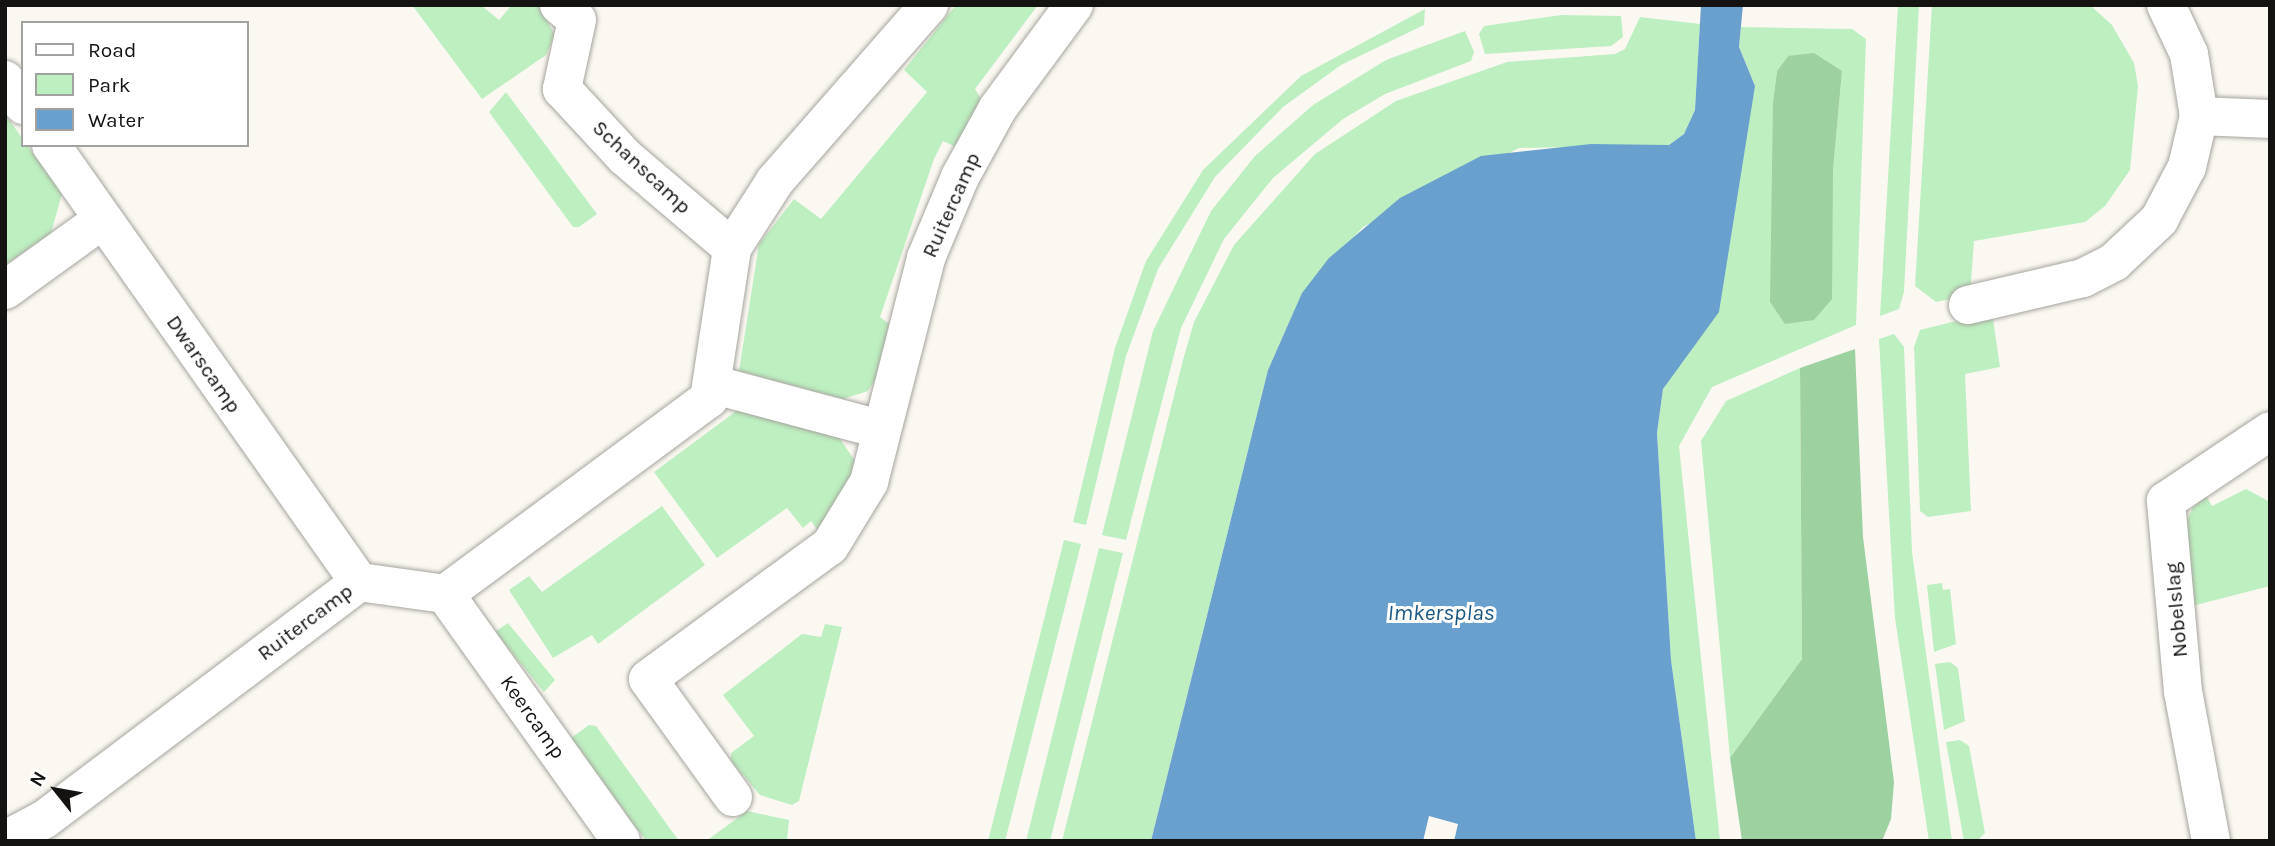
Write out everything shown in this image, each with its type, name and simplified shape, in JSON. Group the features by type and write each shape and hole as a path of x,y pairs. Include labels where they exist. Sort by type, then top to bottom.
{"street":[{"name":"Schanscamp","path":"559,5 576,20 562,89 625,157 732,248"},
{"path":"445,594 697,409 715,385 732,248 775,181 929,5"},
{"name":"Ruitercamp","path":"733,797 648,679 830,546 869,482 879,429 926,258 960,177 998,108 1074,5"},
{"path":"1968,305 2083,278 2139,242 2175,194 2199,116 2189,54 2166,5"},
{"path":"5,80 21,102"},
{"path":"2199,116 2270,119"},
{"name":"Dwarscamp","path":"52,147 359,582"},
{"path":"5,289 102,220"},
{"path":"715,385 879,429"},
{"name":"Nobelslag","path":"2211,841 2183,692 2166,501 2270,431"},
{"name":"Ruitercamp","path":"5,841 53,830 359,582 445,594"},
{"name":"Keercamp","path":"445,594 621,841"}],"green space":[{"path":"412,5 481,5 499,20 512,5 538,5 555,35 546,55 482,99"},
{"path":"956,5 1038,5 975,89 982,101 956,147 943,141 934,159 880,317 889,324 879,374 868,391 843,399 739,371 759,244 794,199 821,219 927,92 904,70"},
{"path":"1898,5 1919,5 1904,292 1899,309 1880,316"},
{"path":"1932,5 2090,5 2112,25 2134,63 2138,86 2130,170 2105,206 2085,222 1974,241 1970,295 1936,302 1915,286"},
{"path":"1425,9 1424,25 1341,65 1283,107 1215,177 1158,269 1126,356 1086,525 1073,522 1115,348 1146,261 1203,170 1301,76"},
{"path":"1562,15 1621,16 1623,37 1611,46 1485,54 1479,34 1484,26"},
{"path":"1640,17 1700,24 1695,110 1684,134 1669,145 1519,148 1363,227 1302,294 1268,370 1151,841 1062,841 1183,360 1194,322 1234,245 1315,154 1396,101 1507,62 1615,54 1625,49"},
{"path":"1741,27 1852,29 1866,39 1856,325 1712,387 1679,446 1720,841 1696,841 1671,660 1657,433 1663,389 1672,375 1755,86 1739,47","holes":["1788,56 1842,71 1833,171 1773,102 1777,71"]},
{"path":"1465,31 1474,52 1471,61 1385,94 1343,119 1273,178 1224,239 1181,328 1126,540 1102,535 1153,331 1211,211 1255,156 1313,105 1386,60"},
{"path":"1814,53 1842,71 1833,171 1832,299 1814,320 1785,324 1770,302 1773,102 1777,71 1788,56"},
{"path":"506,92 597,214 579,227 573,227 489,112"},
{"path":"5,114 21,136 21,147 29,147 62,194 51,233 5,265"},
{"path":"1992,312 2000,367 1965,374 1971,511 1928,517 1920,511 1914,347 1920,330"},
{"path":"1894,334 1904,347 1912,552 1952,841 1929,841 1895,618 1879,339"},
{"path":"1855,349 1863,537 1894,782 1891,819 1882,841 1742,841 1730,758 1802,659 1800,368"},
{"path":"1800,368 1802,659 1730,758 1701,441 1726,401"},
{"path":"739,409 838,436 855,461 845,505 819,532 811,521 803,528 787,508 717,558 654,472"},
{"path":"2246,489 2270,502 2270,586 2192,606 2183,529 2193,507 2206,496 2212,506"},
{"path":"662,506 705,565 598,644 592,635 553,658 509,590 529,576 542,592"},
{"path":"1064,540 1081,544 1005,841 988,841"},
{"path":"1099,548 1123,553 1050,841 1026,841"},
{"path":"1942,583 1943,590 1950,589 1956,644 1934,652 1927,585"},
{"path":"508,623 555,680 544,692 495,632"},
{"path":"825,624 842,627 799,801 792,805 760,795 731,761 731,753 754,736 723,695 802,634 821,637"},
{"path":"1950,662 1958,668 1965,721 1944,730 1935,664"},
{"path":"589,725 596,726 679,841 646,841 571,738"},
{"path":"1960,740 1969,746 1985,833 1977,841 1964,841 1946,742"},
{"path":"747,811 789,820 787,841 706,841"}],"water":[{"name":"Imkersplas","path":"1701,5 1743,5 1739,47 1755,86 1719,312 1663,389 1657,433 1671,660 1696,841 1151,841 1268,370 1302,293 1329,258 1400,198 1481,156 1591,144 1669,145 1684,134 1695,110"}],"pier":[{"path":"1429,816 1458,824 1454,841 1423,841"}]}
